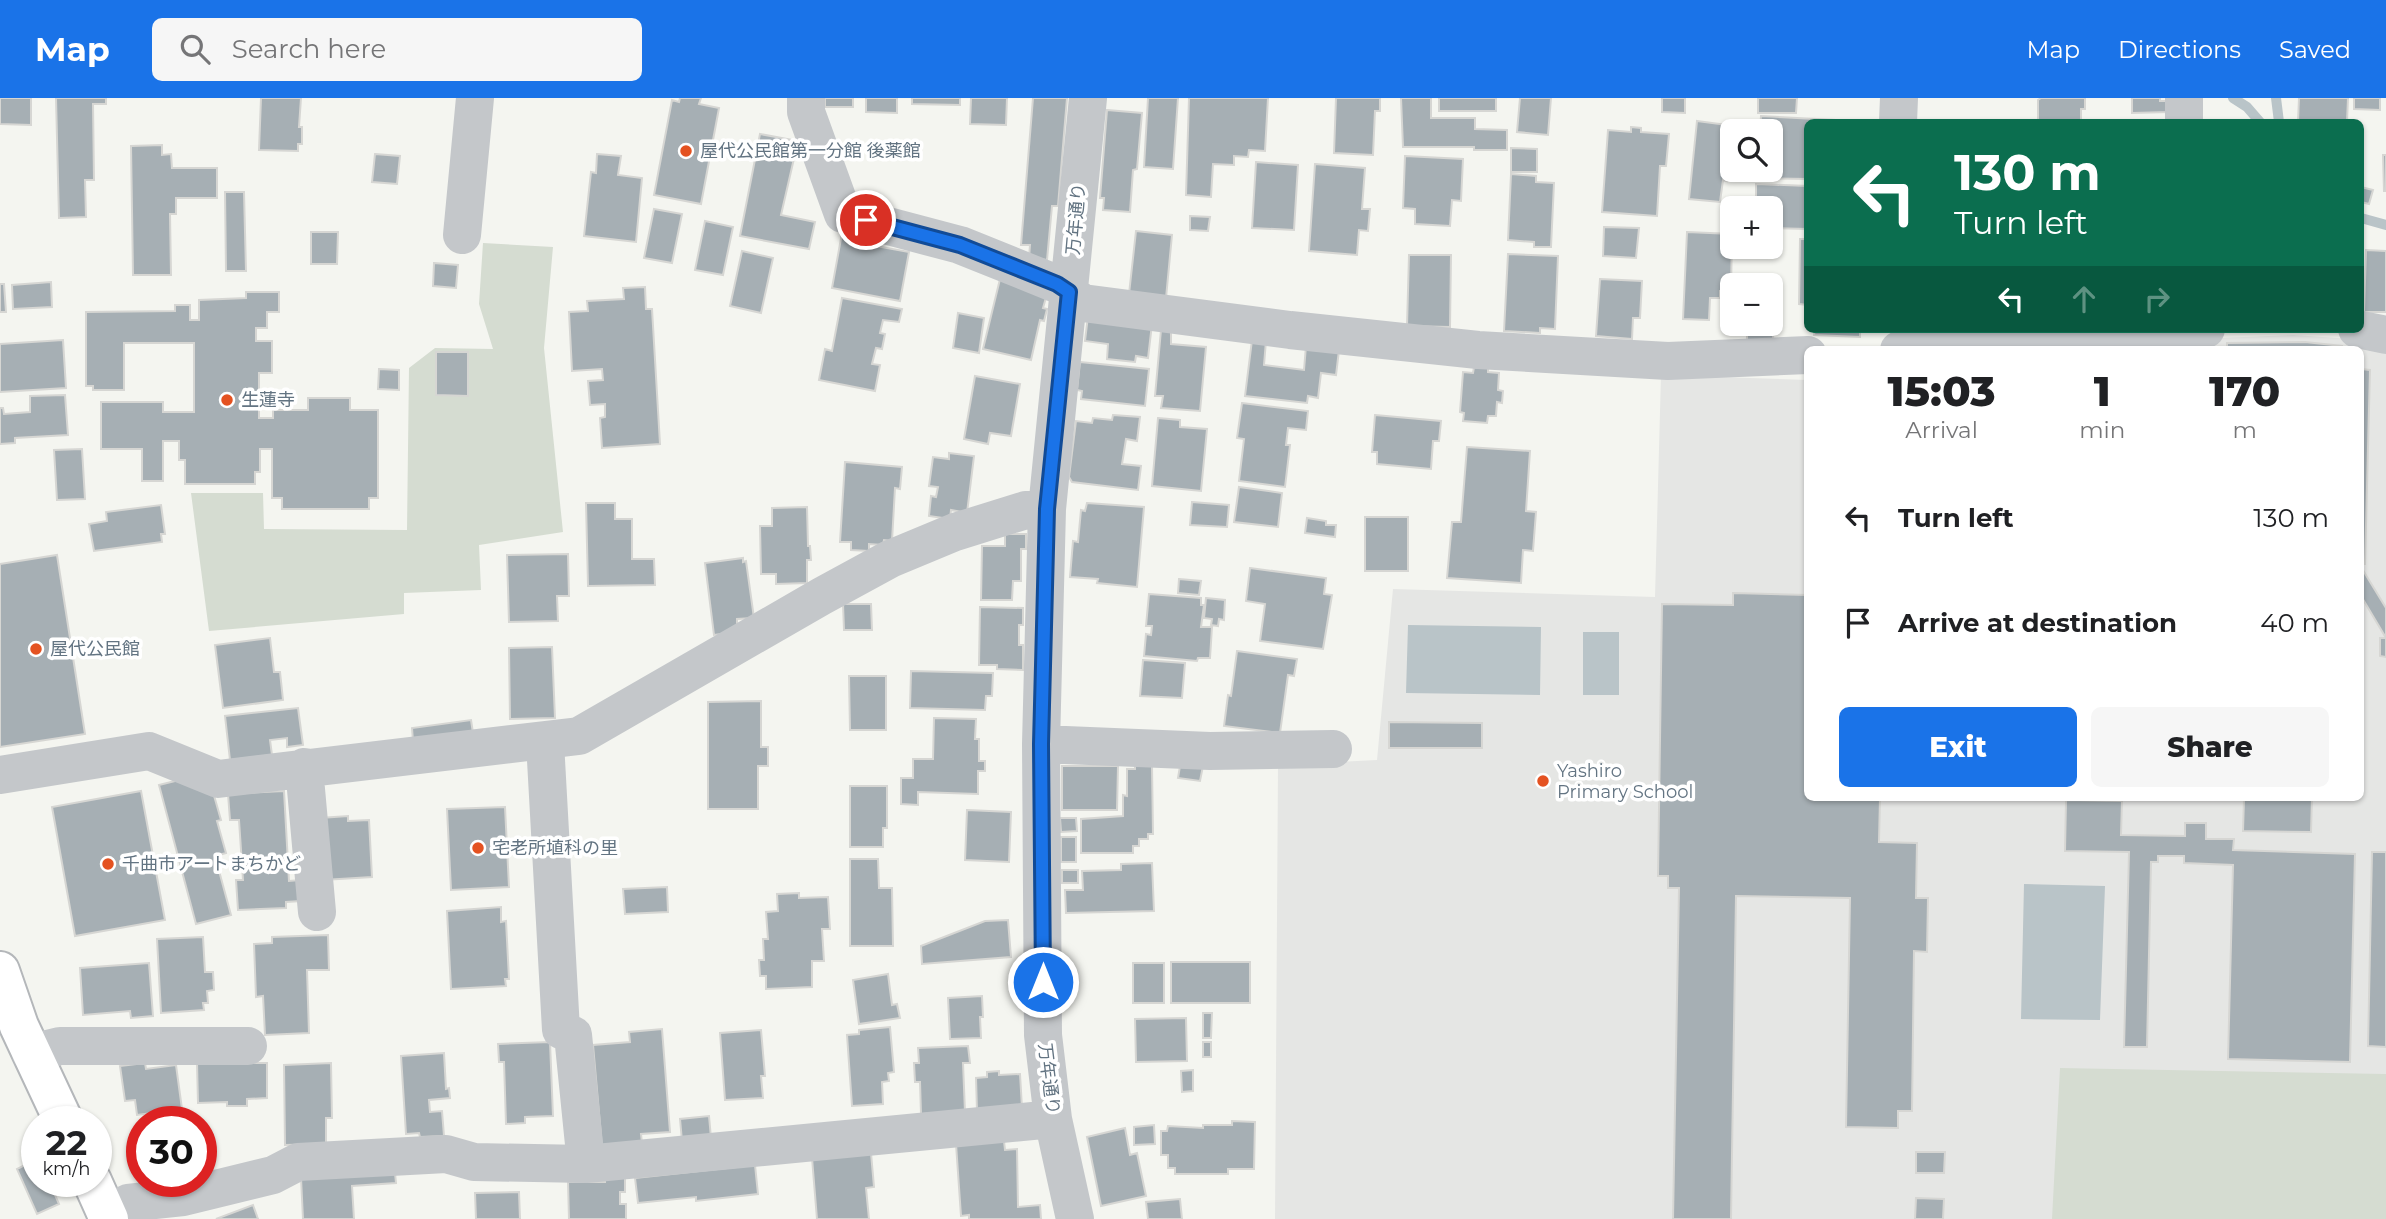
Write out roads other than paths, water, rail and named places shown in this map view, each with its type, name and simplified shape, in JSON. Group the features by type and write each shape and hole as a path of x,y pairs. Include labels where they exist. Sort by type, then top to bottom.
{"highway":[{"path":"0,971 32,1053 57,1106"}],"street":[{"path":"462,235 475,98"},
{"path":"806,98 806,112 843,214 960,245 1057,284 1083,303 1290,330 1478,350 1668,361 1804,355"},
{"name":"万年通り","path":"1075,1219 1054,1119 1043,1035 1041,744 1047,509 1088,98"},
{"path":"1898,119 1899,98"},
{"path":"2184,98 2184,119"},
{"path":"2364,330 2386,335"},
{"path":"1955,346 2136,333"},
{"path":"0,775 149,751 218,779 579,736 890,559 955,532 1002,517 1026,510 1047,509"},
{"path":"545,742 561,1030 573,1035 586,1164"},
{"path":"1041,744 1210,751 1334,750"},
{"path":"304,768 317,912"},
{"path":"32,1053 60,1046 248,1046"},
{"path":"103,1205 183,1197 273,1175 298,1162 446,1154 474,1162 586,1164 1054,1119"}],"waterway":[{"path":"2233,98 2247,107 2257,119"},
{"path":"2276,98 2279,119"},
{"path":"2364,219 2386,225"}],"place":[{"name":"屋代公民館第一分館 後薬館","path":"686,151"},
{"name":"生蓮寺","path":"227,400"},
{"name":"屋代公民館","path":"36,649"},
{"name":"Yashiro Primary School","path":"1543,781"},
{"name":"宅老所埴科の里","path":"478,848"},
{"name":"千曲市アートまちかど","path":"108,864"}]}
